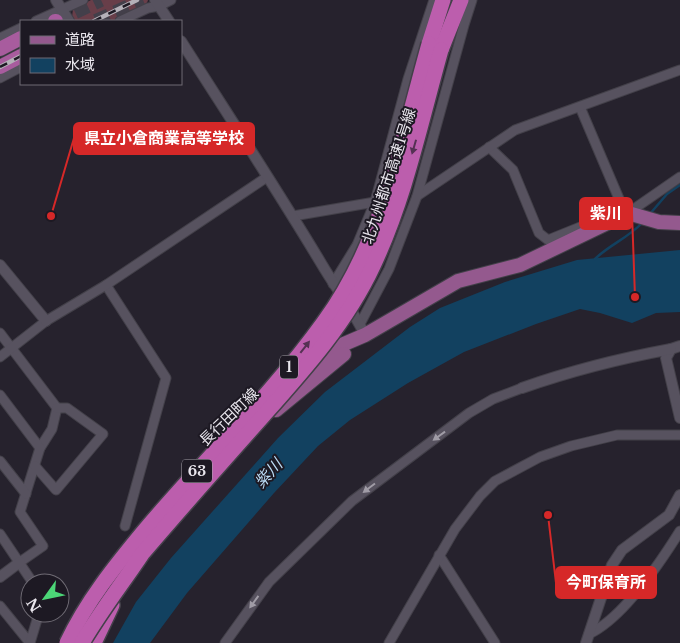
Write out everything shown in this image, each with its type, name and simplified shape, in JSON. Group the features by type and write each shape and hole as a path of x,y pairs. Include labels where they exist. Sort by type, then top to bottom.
{"highway":[{"name":"北九州都市高速1号線","path":"66,643 109,574 154,518 291,364 325,321 344,292 362,260 378,220 443,0"},
{"name":"北九州都市高速1号線","path":"83,643 99,614 153,540 315,356 355,299 373,267 388,234 457,0"},
{"path":"441,50 461,0"},
{"path":"0,49 20,39"},
{"path":"0,67 20,57"},
{"path":"61,643 85,603 109,574"},
{"path":"94,643 121,585"}],"main road":[{"path":"628,213 659,222 680,223"},
{"name":"長行田町線","path":"66,643 87,605 111,570 180,487 280,390 362,330 458,281 520,265 628,213"},
{"name":"長行田町線","path":"83,643 132,567 196,489 282,403 348,351 362,330"}],"street":[{"path":"56,0 58,17"},
{"path":"42,20 58,17 83,0"},
{"path":"122,20 157,3 171,0"},
{"path":"333,284 357,245 376,202 408,79 434,0"},
{"path":"362,330 390,269 417,196 472,0"},
{"path":"157,3 168,20"},
{"path":"0,38 20,28"},
{"path":"182,43 293,216 362,330"},
{"path":"0,78 20,68"},
{"path":"417,196 515,130 680,70"},
{"path":"580,107 620,201 628,213 680,177"},
{"path":"489,147 513,170 540,233 548,240 595,221 598,228"},
{"path":"0,357 46,321 106,285 267,177"},
{"path":"293,216 376,202"},
{"path":"0,265 46,321"},
{"path":"106,285 166,378 126,526"},
{"path":"0,333 57,408"},
{"path":"225,643 268,582 352,500 469,414 493,399 562,373 616,359 675,348"},
{"path":"675,348 666,358 680,418"},
{"path":"0,395 40,448"},
{"path":"0,577 43,546 20,512 40,448 52,429 57,408"},
{"path":"34,466 56,490 103,434 67,408 57,408"},
{"path":"389,643 439,555 480,496 495,481 540,457 571,446 617,435 680,435"},
{"path":"0,461 26,494"},
{"path":"588,638 612,566 622,550 669,515 680,495"},
{"path":"588,638 601,628 641,588 680,531"},
{"path":"0,534 27,573"},
{"path":"439,555 496,643"},
{"path":"0,606 30,643"},
{"path":"30,643 36,623"}],"shaded area":[{"path":"91,0 148,0 143,7 115,20 74,20 73,9"}],"water":[{"path":"680,250 680,312 656,313 632,323 580,309 464,352 408,383 350,420 318,446 274,493 187,593 150,643 113,643 136,602 171,558 278,438 325,392 410,327 440,308 505,282 577,260"}],"waterway":[{"path":"649,215 667,194 680,185"},
{"path":"595,259 642,223"}],"tunnel":[{"path":"58,20 101,0"},
{"path":"98,20 143,0"}],"railway":[{"path":"96,20 137,0"},
{"path":"0,67 20,57"}],"place":[{"name":"県立小倉商業高等学校","path":"51,216"},
{"name":"紫川","path":"635,297"},
{"name":"今町保育所","path":"548,515"}]}
